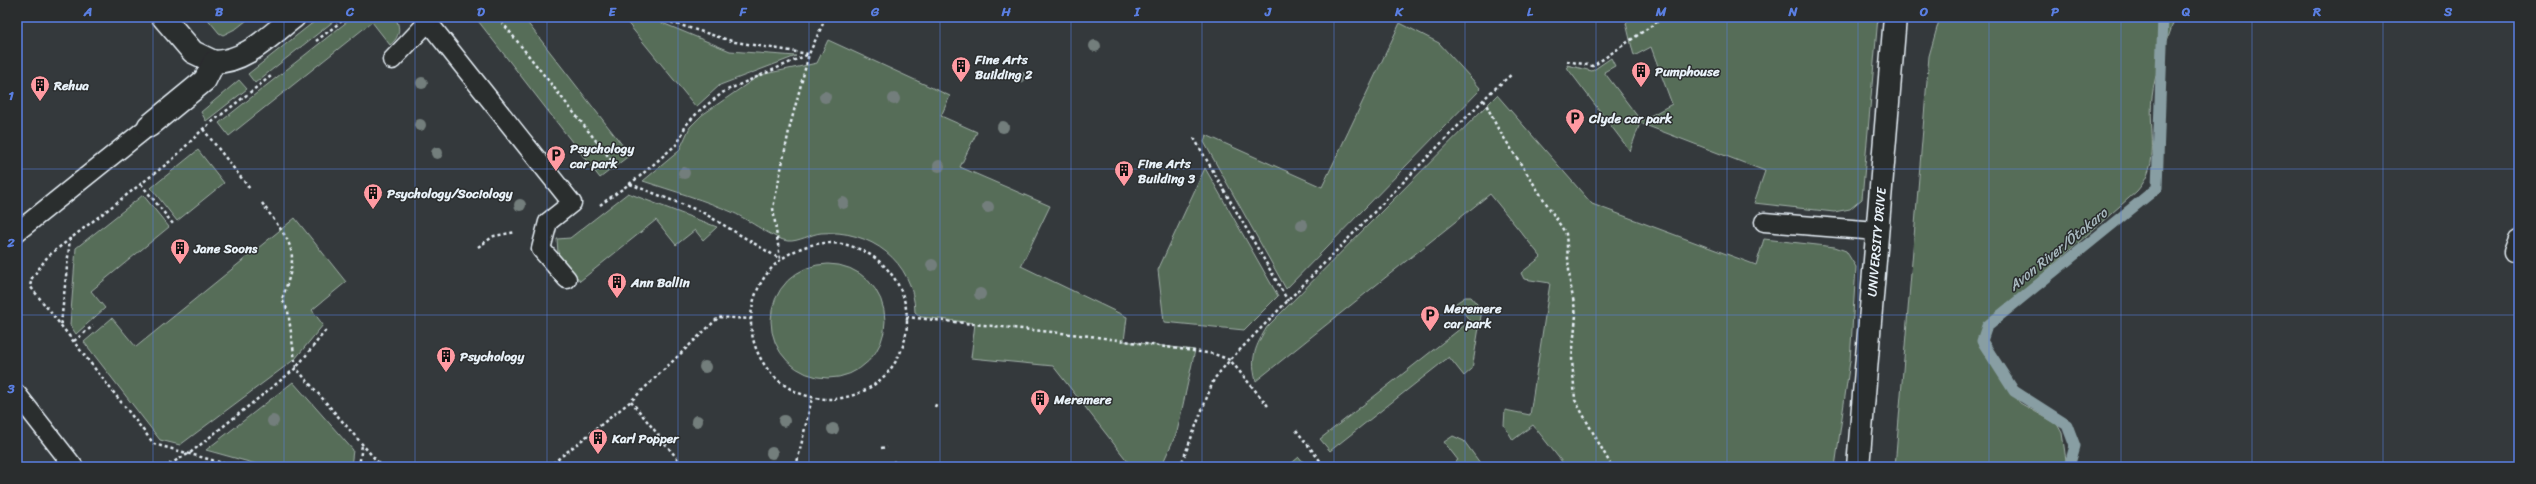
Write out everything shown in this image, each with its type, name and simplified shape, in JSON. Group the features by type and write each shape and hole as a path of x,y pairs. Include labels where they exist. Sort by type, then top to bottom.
{"street":[{"path":"163,17 193,52 214,62 225,62 244,55 294,17"},
{"name":"UNIVERSITY DRIVE","path":"1858,467 1895,17"},
{"path":"149,126 205,80 214,62"}],"lane":[{"path":"392,60 426,20 572,203 548,222 541,249 567,279"},
{"path":"17,232 149,126"},
{"path":"1764,222 1877,231"},
{"path":"17,394 74,467"}],"path":[{"path":"309,46 347,17"},
{"path":"498,17 616,166"},
{"path":"654,17 735,42 809,54"},
{"path":"780,258 773,208 790,126 809,54 826,17"},
{"path":"1567,61 1593,66 1664,17"},
{"path":"594,210 629,184 678,143 686,125 699,111 725,91 809,54"},
{"path":"237,467 154,444 30,286 37,269 48,256 173,159 203,129 278,71"},
{"path":"1180,467 1214,379 1230,360 1484,100 1512,74"},
{"path":"1484,100 1497,127 1566,234 1570,282 1576,315 1572,359 1575,400 1612,467"},
{"path":"203,129 250,190"},
{"path":"1194,138 1288,301"},
{"path":"141,184 173,224"},
{"path":"629,184 702,212 780,258"},
{"path":"262,203 290,243 294,260 282,299 288,311 296,368 382,467"},
{"path":"478,247 494,236 532,229 546,231"},
{"path":"61,325 70,238"},
{"path":"824,243 851,246 875,257 893,276 905,300 907,326 900,352 886,375 864,391 839,399 812,398 787,387 767,370 755,346 751,319 754,298 763,279 780,258 799,248 824,243"},
{"path":"548,467 631,401 719,317 751,319"},
{"path":"906,317 1090,336 1195,350 1230,360 1268,406"},
{"path":"74,341 93,326"},
{"path":"164,467 190,453 296,368 326,330"},
{"path":"796,467 812,398"},
{"path":"631,401 684,467"},
{"path":"935,407 937,402"},
{"path":"1296,430 1325,467"},
{"path":"359,467 362,444"},
{"path":"881,448 887,447"},
{"path":"888,467 895,462"}],"green space":[{"path":"206,17 251,17 237,28 223,35 219,33"},
{"path":"320,17 339,17 255,83 248,74"},
{"path":"353,17 395,17 399,29 398,36 390,45 372,22 229,136 219,123"},
{"path":"475,17 523,17 630,155 600,178"},
{"path":"630,17 648,17 730,51 796,56 720,85 696,107 626,21"},
{"path":"1631,17 1878,17 1862,199 1850,209 1834,212 1754,203 1765,171 1640,123 1630,151 1568,69 1567,65 1592,71 1611,58 1615,66 1604,72 1641,121 1672,104 1651,47 1634,56 1626,23"},
{"path":"1940,17 2175,17 2158,67 2152,97 2152,158 2145,180 2137,191 1982,328 1980,342 1989,360 2020,403 2057,424 2062,433 2067,467 1895,467 1929,56"},
{"path":"1400,23 1439,43 1481,89 1286,289 1204,142 1206,135 1322,187"},
{"path":"828,40 950,96 941,116 977,132 960,167 1050,206 1021,266 1127,317 1124,341 1195,350 1177,432 1161,467 1132,467 1053,366 971,358 975,323 921,317 915,312 913,294 907,278 898,264 886,252 872,243 856,236 839,233 821,233 792,241 783,240 723,208 643,181 679,151 690,127 702,115 760,75 817,63"},
{"path":"239,80 247,89 206,121 201,112"},
{"path":"1497,95 1592,204 1756,265 1764,239 1835,247 1846,251 1856,267 1850,361 1835,467 1566,467 1533,425 1513,440 1504,425 1505,410 1530,415 1550,283 1524,279 1521,273 1541,257 1490,194 1256,381 1254,373 1255,353 1259,341 1267,327"},
{"path":"198,150 224,183 177,221 151,188"},
{"path":"1205,168 1278,296 1244,330 1164,322 1158,270"},
{"path":"628,193 717,227 703,240 695,230 676,245 656,220 580,281 558,253 557,239 570,238"},
{"path":"143,195 169,227 91,291 105,308 76,334 70,325 76,248"},
{"path":"295,218 346,282 312,310 323,325 295,359 180,445 160,440 84,342 112,318 136,347"},
{"path":"828,264 850,268 860,273 876,289 881,299 885,321 881,343 876,353 860,369 850,374 828,378 806,374 796,369 780,353 775,343 771,321 775,299 780,289 796,273 806,268"},
{"path":"1465,297 1471,297 1482,310 1472,369 1464,376 1449,357 1330,451 1320,439 1470,321 1456,303"},
{"path":"293,382 353,450 351,467 267,467 206,450"},
{"path":"1453,436 1464,441 1483,467 1449,467 1458,460 1444,442"},
{"path":"1299,457 1307,467 1287,467"}],"waterway":[{"name":"Avon River/Ōtakaro","path":"2069,467 2075,446 2067,425 2014,391 1982,341 1987,326 2157,188 2163,17"}],"place":[{"name":"Fine Arts Building 2","path":"961,83"},
{"name":"Pumphouse","path":"1641,88"},
{"name":"Rehua","path":"40,102"},
{"name":"Clyde car park","path":"1575,135"},
{"name":"Psychology car park","path":"556,172"},
{"name":"Fine Arts Building 3","path":"1124,187"},
{"name":"Psychology/Sociology","path":"373,210"},
{"name":"Jane Soons","path":"180,265"},
{"name":"Ann Ballin","path":"617,299"},
{"name":"Meremere car park","path":"1430,332"},
{"name":"Psychology","path":"446,373"},
{"name":"Meremere","path":"1040,416"},
{"name":"Karl Popper","path":"598,455"}]}
